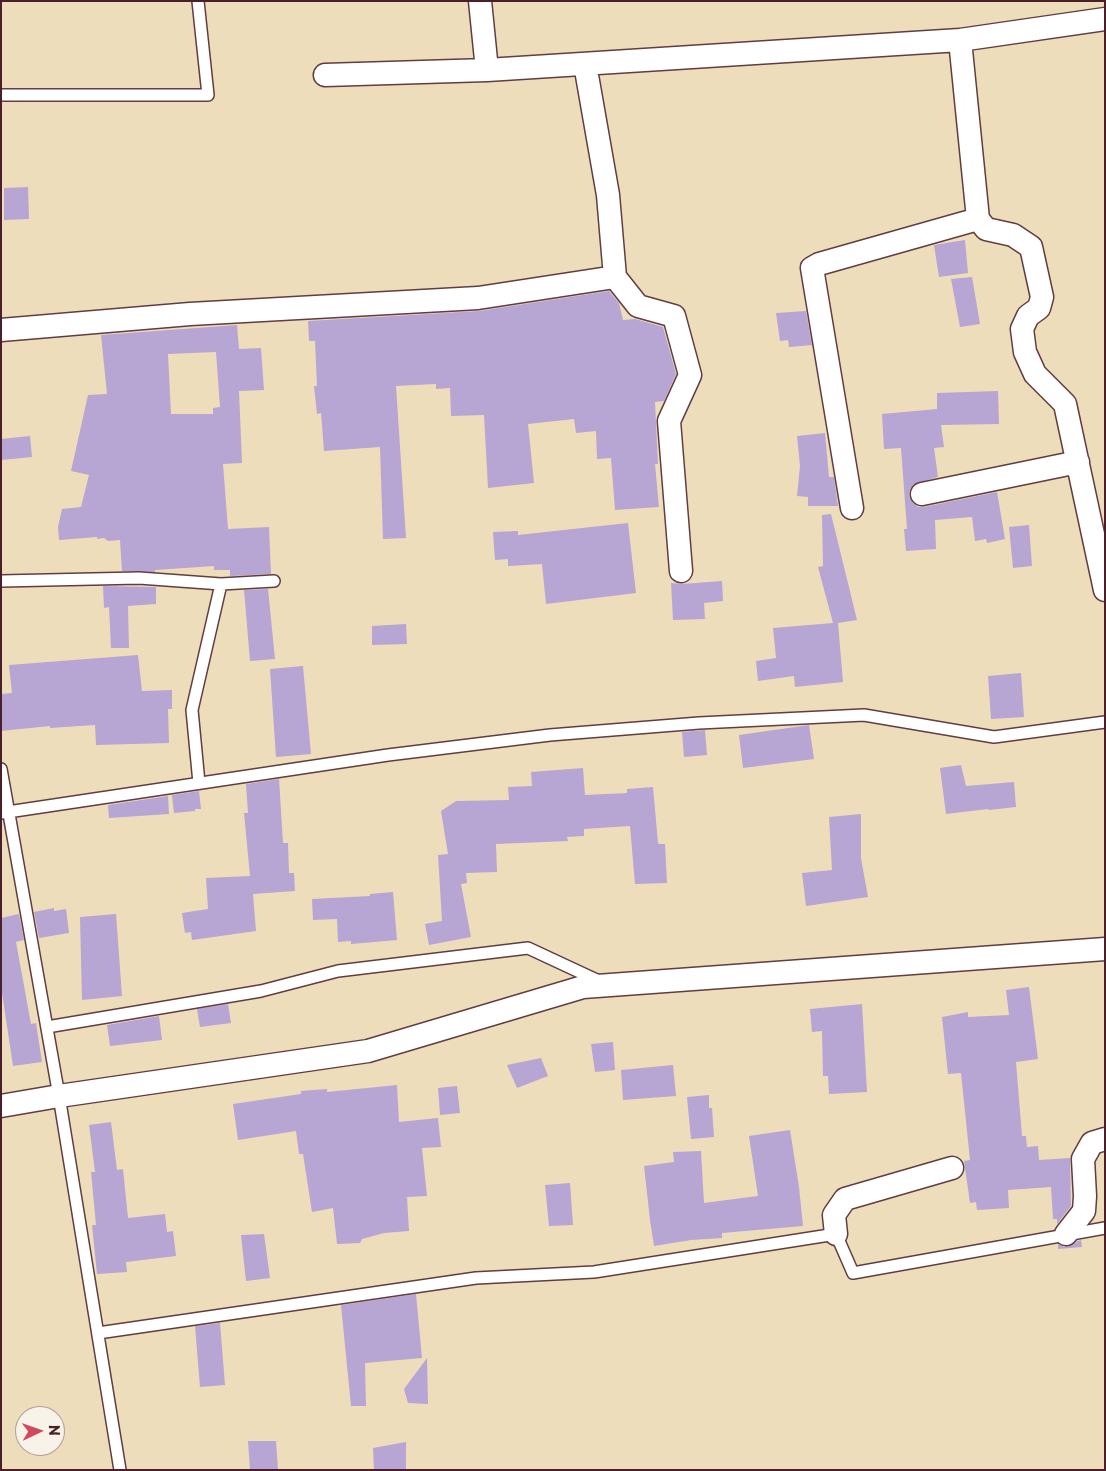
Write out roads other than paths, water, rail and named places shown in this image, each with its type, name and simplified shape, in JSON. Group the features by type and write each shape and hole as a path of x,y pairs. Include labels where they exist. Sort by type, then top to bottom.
{"street":[{"path":"480,1 487,70"},
{"path":"325,75 487,70 960,40 1105,19"},
{"path":"960,40 978,219 986,229 1013,235 1030,247 1042,297 1039,308 1028,316 1022,328 1024,352 1035,374 1065,404 1105,590"},
{"path":"585,64 608,195 615,277 638,306 674,316 690,375 669,421 681,571"},
{"path":"852,508 812,268 819,264 978,219"},
{"path":"1,330 190,314 478,298 615,277"},
{"path":"922,494 1078,462"},
{"path":"1,1106 368,1051 583,987 1105,949"},
{"path":"1066,1234 1084,1211 1085,1196 1082,1159 1092,1143 1105,1138"},
{"path":"836,1234 834,1215 845,1200 952,1168"}],"lane":[{"path":"1,95 208,95 198,1"},
{"path":"1,581 139,578 221,584 274,581"},
{"path":"199,783 192,710 221,584"},
{"path":"6,812 388,755 550,735 699,724 864,715 994,737 1105,722"},
{"path":"1,769 6,812 59,1096 120,1470"},
{"path":"47,1027 261,991 338,972 528,948 610,986"},
{"path":"98,1332 476,1278 594,1272 836,1234 853,1273 1105,1228"}]}
